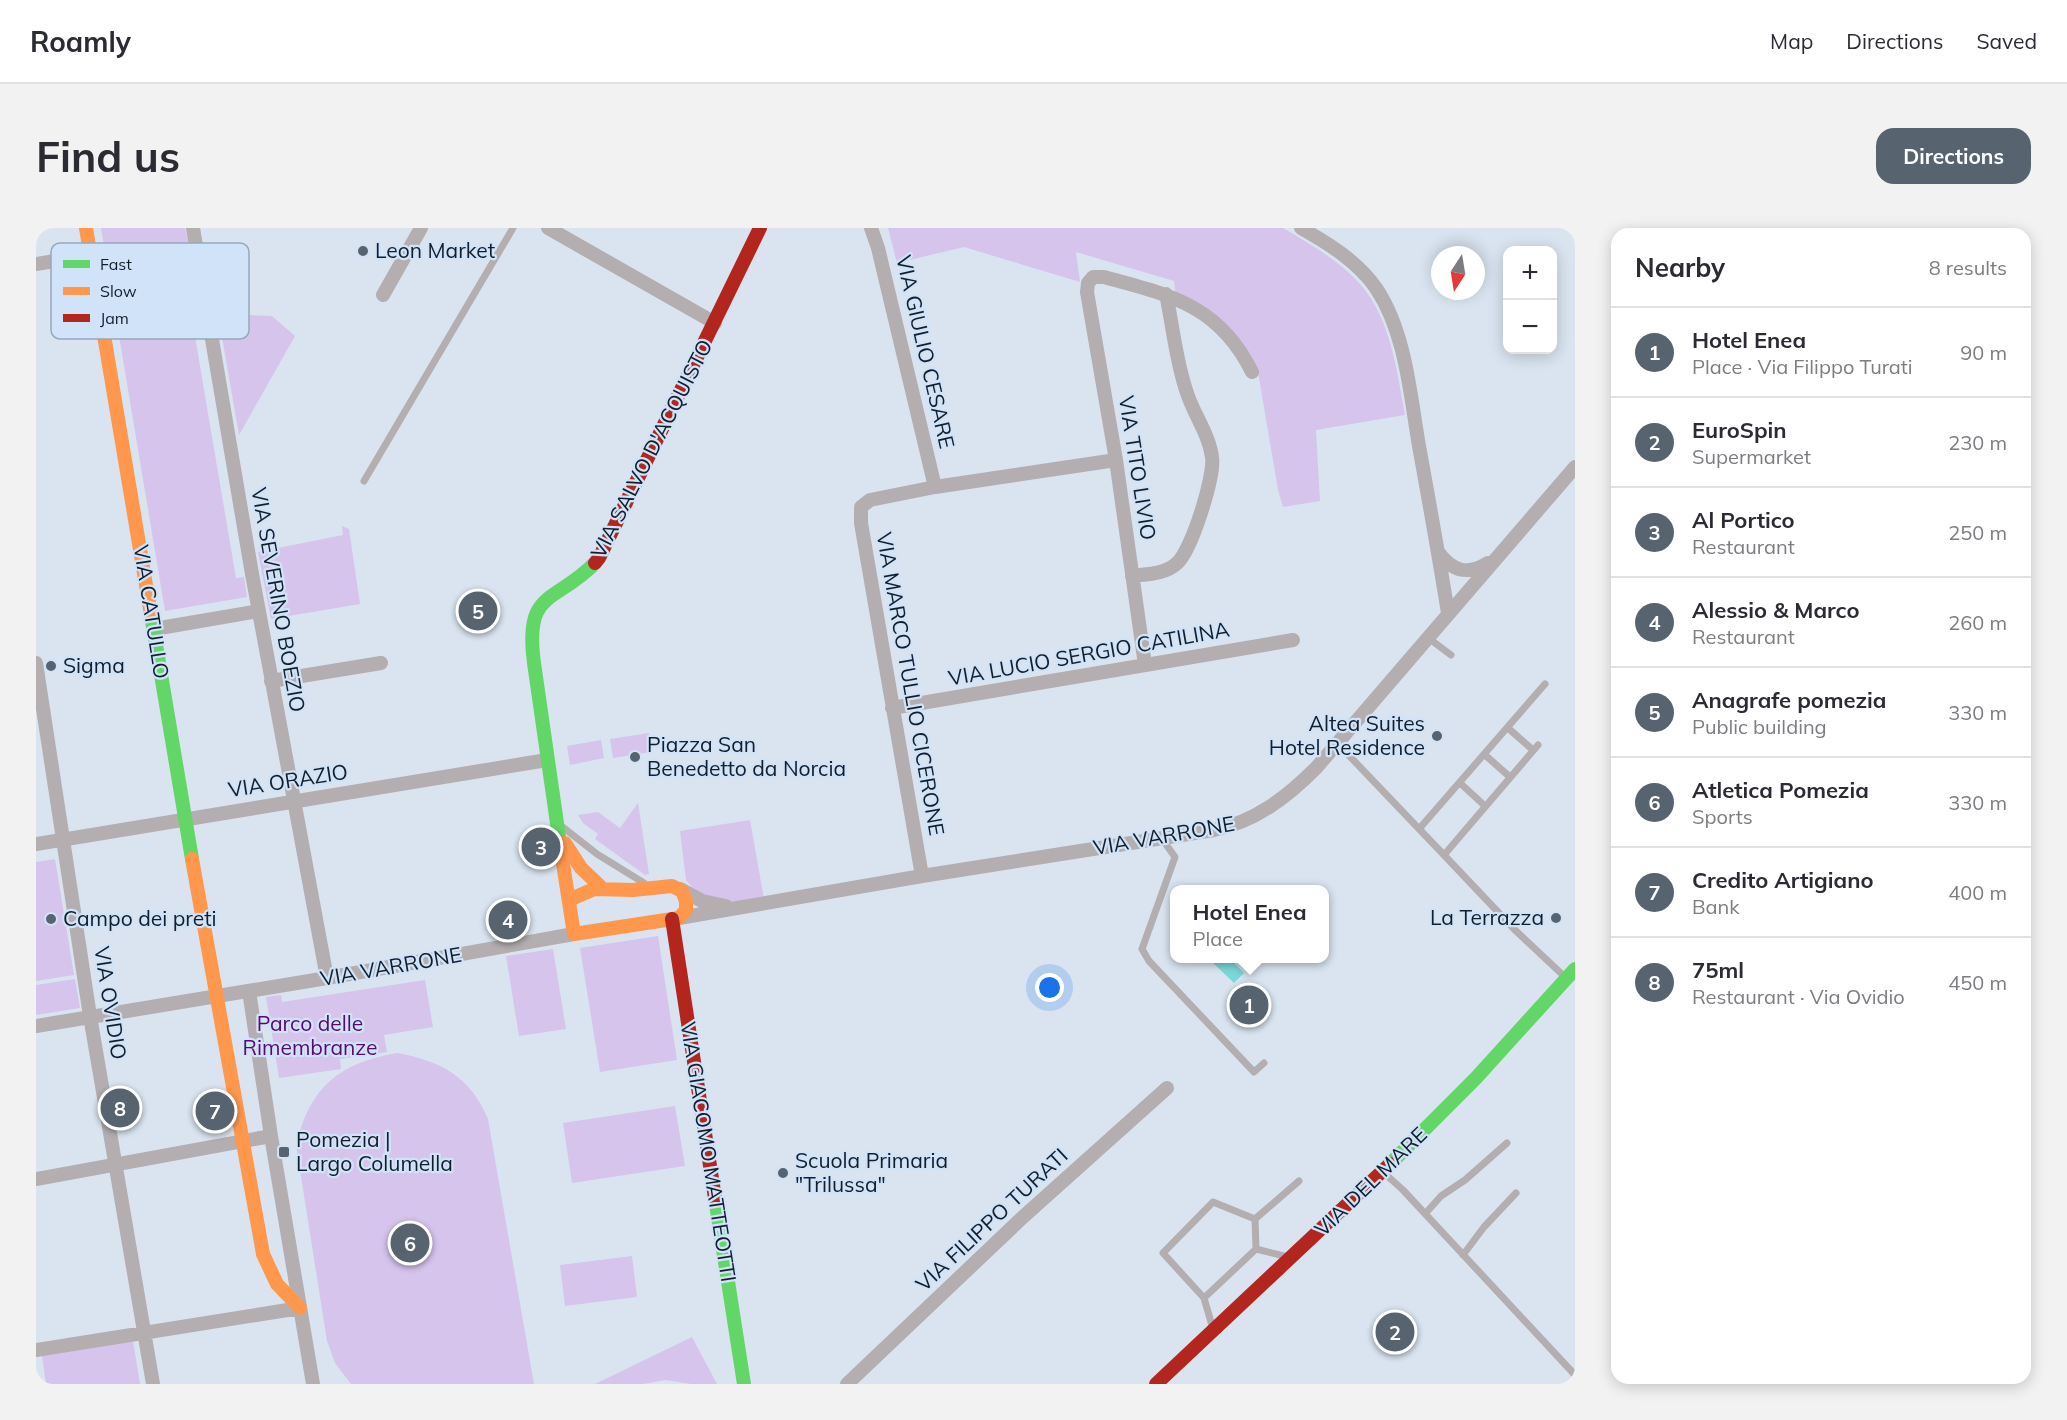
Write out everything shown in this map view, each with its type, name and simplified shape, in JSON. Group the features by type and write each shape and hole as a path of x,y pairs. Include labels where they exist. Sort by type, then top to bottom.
{"street":[{"name":"VIA CATULLO","path":"86,228 89,243"},
{"name":"VIA SEVERINO BOEZIO","path":"194,228 197,243"},
{"path":"383,295 421,228"},
{"path":"548,228 715,323"},
{"name":"VIA SALVO D'ACQUISTO","path":"574,934 547,760 531,635 535,614 546,601 588,570 599,558 760,228"},
{"name":"VIA GIULIO CESARE","path":"872,228 935,487"},
{"path":"1301,228 1340,252 1357,267 1374,286 1387,308 1398,336 1406,370 1448,613"},
{"path":"36,264 51,262"},
{"name":"VIA TITO LIVIO","path":"1144,665 1116,460 1087,286 1090,279 1097,276 1166,294"},
{"path":"1166,294 1195,309 1226,332 1243,353 1252,372"},
{"path":"1132,576 1165,570 1181,560 1212,477 1212,454 1184,384 1166,294"},
{"name":"VIA CATULLO","path":"105,339 216,996 265,1262 277,1285 300,1308"},
{"name":"VIA SEVERINO BOEZIO","path":"213,339 271,681 327,978"},
{"path":"935,487 1116,460"},
{"name":"VIA VARRONE","path":"36,1026 574,934 1228,827 1257,815 1285,797 1306,778 1338,744 1575,466"},
{"name":"VIA MARCO TULLIO CICERONE","path":"922,876 861,523 861,509 866,502 935,487"},
{"path":"1438,552 1450,566 1462,570 1475,569 1495,559"},
{"path":"154,629 259,611"},
{"name":"VIA LUCIO SERGIO CATILINA","path":"892,708 1293,640"},
{"name":"VIA OVIDIO","path":"36,663 90,1016 153,1384"},
{"path":"271,681 381,663"},
{"name":"VIA ORAZIO","path":"36,844 547,760"},
{"name":"VIA SALVO D'ACQUISTO","path":"559,827 575,863 586,876 602,888"},
{"path":"569,900 586,891 602,888 633,890 678,887"},
{"name":"VIA VARRONE","path":"678,887 694,898 709,903 746,907"},
{"name":"VIA GIACOMO MATTEOTTI","path":"678,887 684,895 687,906 685,913 675,919 744,1384"},
{"name":"VIA DEL MARE","path":"1156,1384 1383,1173 1572,979"},
{"path":"249,991 313,1384"},
{"name":"VIA FILIPPO TURATI","path":"847,1384 1023,1218 1167,1088"},
{"path":"36,1179 271,1137"},
{"path":"36,1350 300,1308"}],"lane":[{"path":"364,481 513,228"},
{"path":"1427,637 1451,656"},
{"path":"1419,829 1545,684"},
{"path":"1444,855 1535,748 1508,728"},
{"path":"1338,744 1516,931 1572,979"},
{"path":"1485,755 1510,777"},
{"path":"1460,783 1485,806"},
{"path":"559,827 597,854 652,887"},
{"path":"1161,838 1176,857 1142,949 1149,961 1254,1072 1264,1063"},
{"path":"1425,1214 1440,1196 1472,1174 1507,1143"},
{"path":"1383,1173 1425,1214 1575,1375"},
{"path":"1255,1219 1299,1181"},
{"path":"1463,1255 1484,1227 1516,1193"},
{"path":"1213,1331 1204,1298 1162,1253 1213,1203 1255,1219"},
{"path":"1204,1298 1256,1249 1255,1219"},
{"path":"1256,1249 1292,1258"}],"green space":[{"path":"101,228 185,228 188,243 104,243"},
{"path":"888,228 1283,228 1344,268 1371,299 1386,330 1391,347 1405,415 1316,430 1320,501 1283,507 1255,364 1176,298 1174,281 1076,252 1080,282 964,247 897,263"},
{"path":"249,315 272,316 295,336 239,435 222,339 249,339"},
{"path":"120,339 195,339 236,578 244,577 247,597 165,611"},
{"path":"342,526 349,529 360,604 271,619 258,552 343,535"},
{"path":"649,733 652,752 613,758 610,739"},
{"path":"601,740 604,758 570,765 567,746"},
{"path":"638,803 649,874 645,875 595,839 598,834 583,823 578,815 598,812 620,828"},
{"path":"750,820 764,899 726,904 697,893 686,880 680,831"},
{"name":"Campo dei preti","path":"55,859 74,975 36,981 36,862"},
{"path":"658,936 677,1060 600,1072 580,948"},
{"path":"553,949 566,1029 519,1036 506,956"},
{"path":"75,979 80,1008 36,1015 36,985"},
{"name":"Parco delle Rimembranze","path":"425,980 433,1027 384,1035 387,1052 340,1059 341,1069 279,1078 266,997 281,995 282,1002"},
{"path":"397,1053 427,1061 452,1073 472,1092 488,1119 534,1384 351,1384 335,1363 327,1341 296,1145 310,1108 330,1081 359,1063"},
{"path":"675,1106 685,1166 572,1183 563,1123"},
{"path":"632,1256 637,1297 565,1306 560,1265"},
{"path":"692,1337 717,1384 691,1384 666,1380 643,1384 595,1384"},
{"path":"133,1341 140,1384 46,1384 42,1356"}],"water":[{"path":"1213,963 1234,963 1244,973 1234,983"}],"traffic: fast":[{"path":"561,851 534,663 532,639 534,622 538,610 546,601 595,563"},
{"path":"151,615 192,859"},
{"path":"1390,1164 1476,1078 1575,969"},
{"path":"715,1198 744,1384"}],"traffic: slow":[{"path":"86,228 89,243"},
{"path":"105,339 151,615"},
{"path":"565,843 581,868 602,888"},
{"path":"561,851 574,934 679,918 686,910 686,901 682,891 672,886 633,890 594,889 569,900"},
{"path":"192,859 263,1254 277,1284 300,1308"}],"traffic: jam":[{"path":"595,563 760,228"},
{"path":"672,919 715,1198"},
{"path":"1156,1384 1390,1164"}],"place":[{"name":"Leon Market","path":"363,251"},
{"name":"Anagrafe pomezia","path":"478,611"},
{"name":"Sigma","path":"51,666"},
{"name":"Altea Suites Hotel Residence","path":"1437,736"},
{"name":"Piazza San Benedetto da Norcia","path":"635,757"},
{"name":"Al Portico","path":"541,847"},
{"name":"La Terrazza","path":"1556,918"},
{"name":"Campo dei preti","path":"51,919"},
{"name":"Alessio & Marco","path":"508,920"},
{"name":"Hotel Enea","path":"1249,1005"},
{"name":"75ml","path":"120,1108"},
{"name":"Credito Artigiano","path":"215,1111"},
{"name":"Pomezia | Largo Columella","path":"284,1152"},
{"name":"Scuola Primaria \"Trilussa\"","path":"783,1173"},
{"name":"Atletica Pomezia","path":"410,1243"},
{"name":"EuroSpin","path":"1395,1332"}]}
